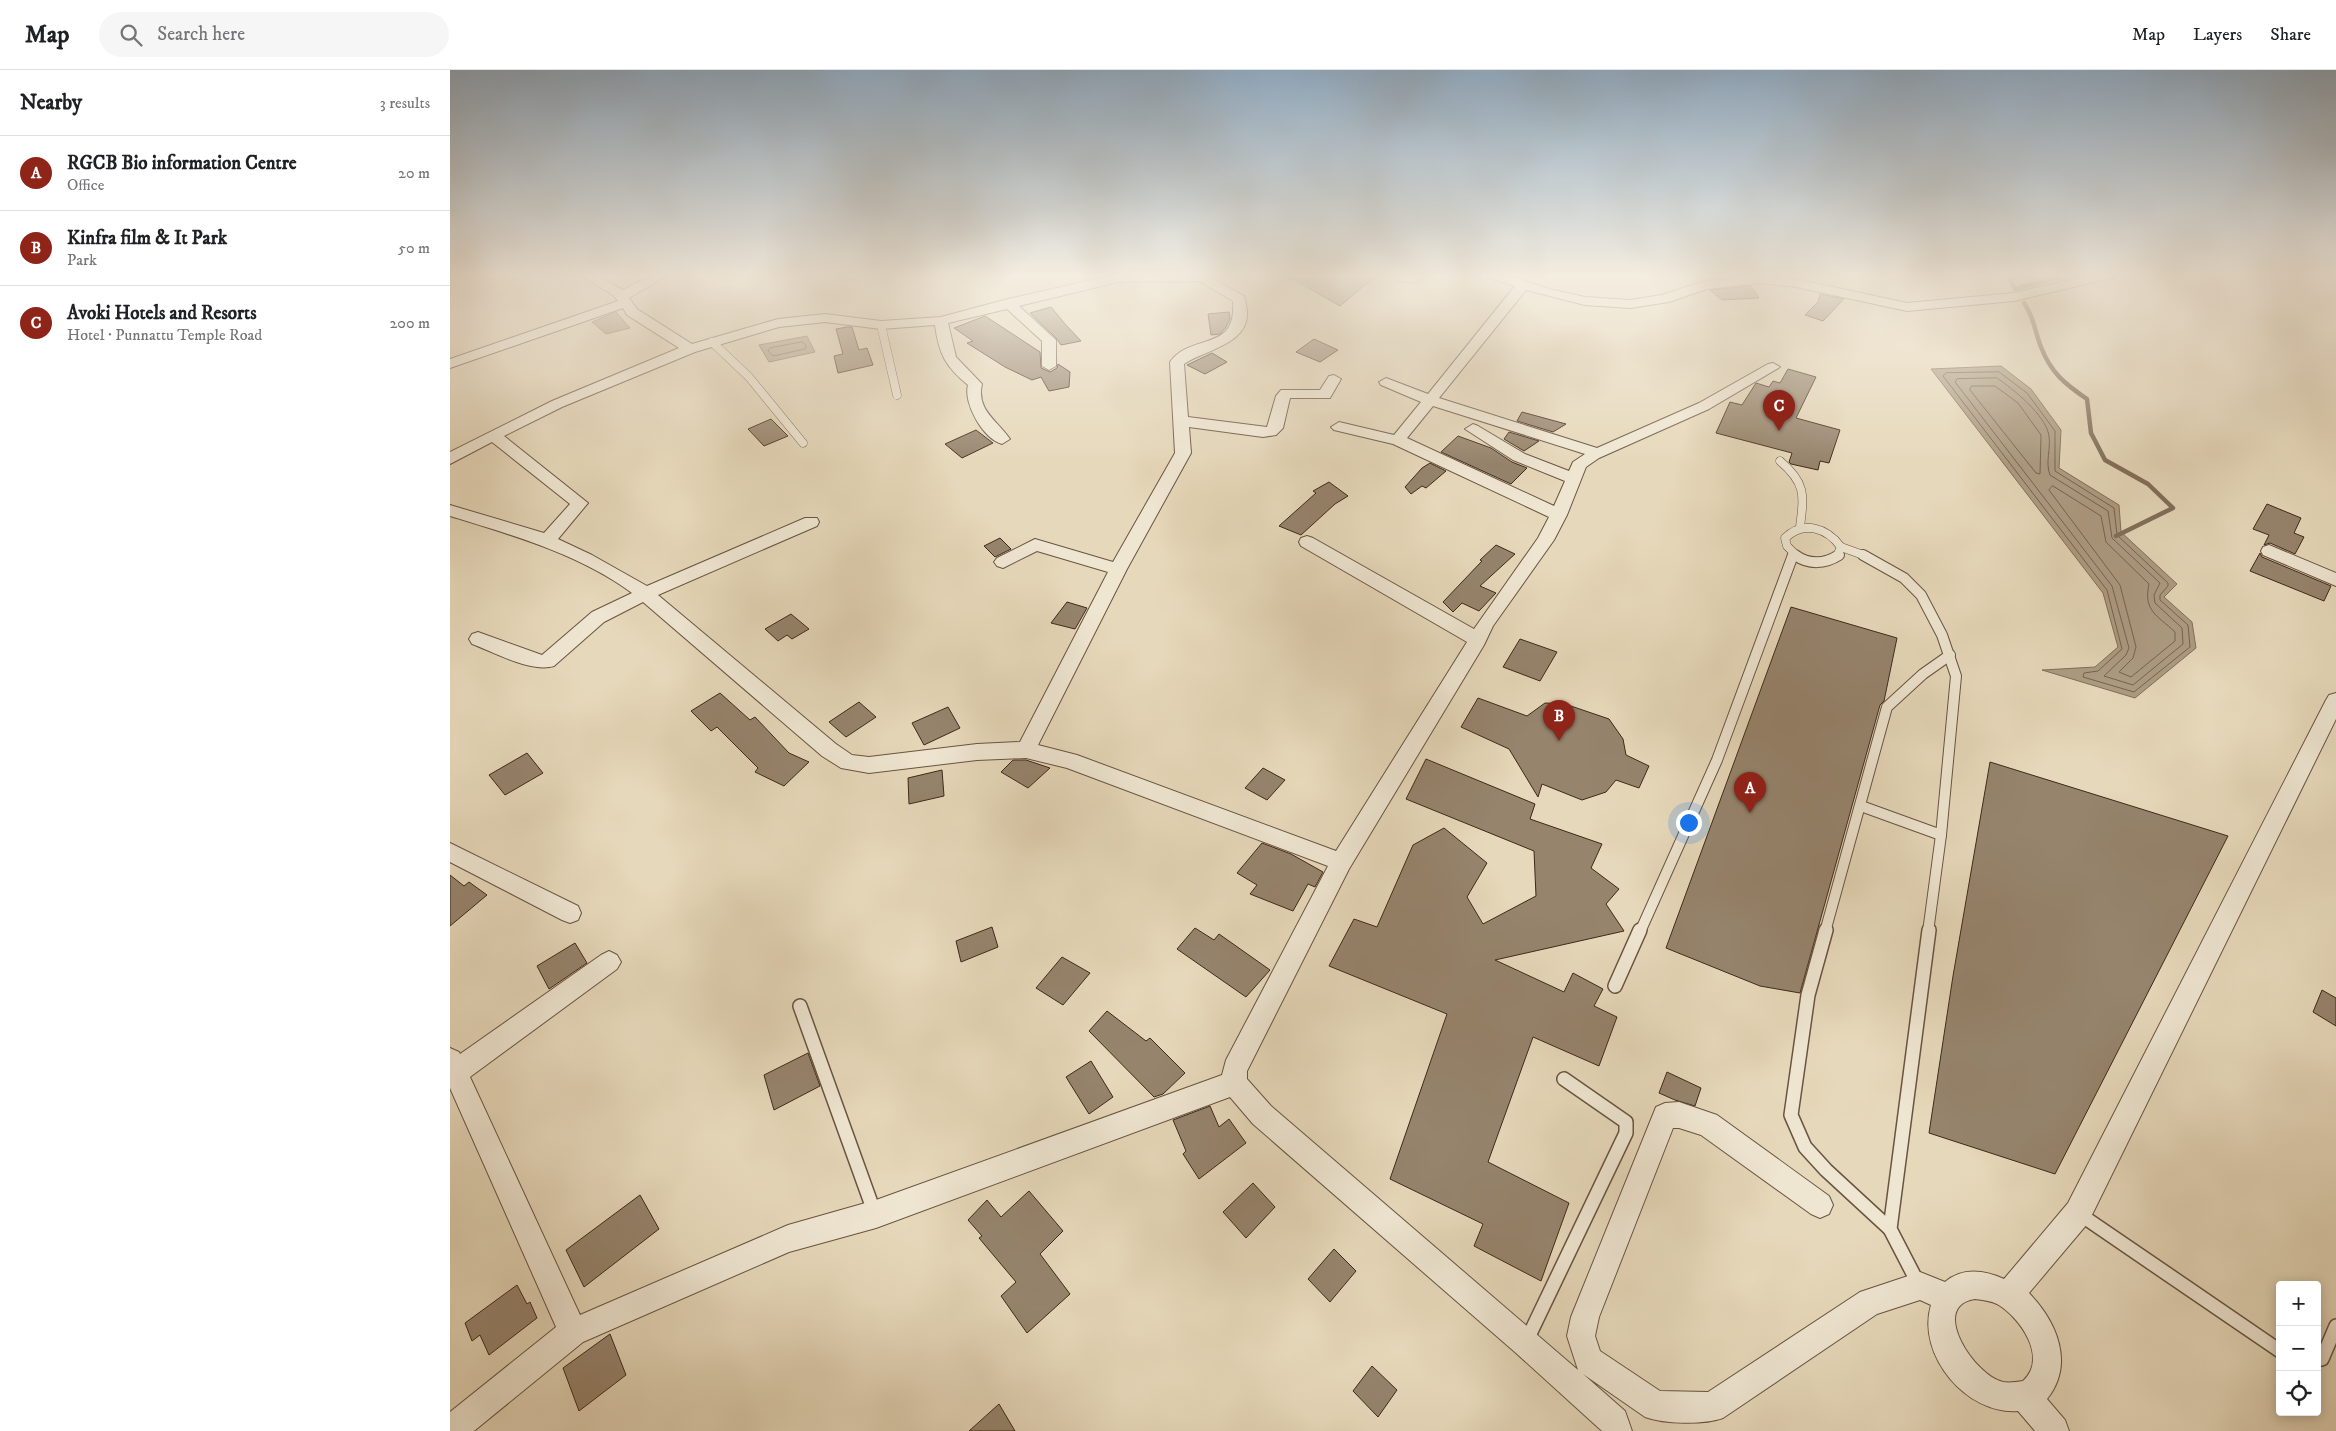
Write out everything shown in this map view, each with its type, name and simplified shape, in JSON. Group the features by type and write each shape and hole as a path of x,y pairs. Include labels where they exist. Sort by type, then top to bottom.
{"street":[{"path":"450,364 522,338"},
{"path":"672,338 690,349"},
{"path":"450,459 493,435 557,404 690,349 729,338"},
{"path":"944,338 947,356 975,384 972,392 973,402 1002,438"},
{"path":"1046,338 1049,340 1049,366"},
{"path":"1026,750 1118,569 1184,453 1177,362 1186,354 1229,338"},
{"path":"1398,440 1481,338"},
{"path":"1617,1431 1614,1422 1526,1342 1262,1115 1234,1083 1235,1069 1341,862 1478,640 1485,624 1546,540 1579,466 1597,453 1704,406 1773,367"},
{"path":"1181,421 1272,432 1276,428 1283,396 1286,393 1325,394 1334,378"},
{"path":"1386,382 1430,400 1597,453"},
{"path":"1340,427 1398,440 1558,516"},
{"path":"1473,429 1519,457 1574,479"},
{"path":"493,435 580,503 547,541"},
{"path":"450,510 547,541 637,587 829,750 848,762 869,765 976,752 1026,750 1070,761 1341,862"},
{"path":"478,639 540,662 546,661 598,617 645,594 811,522"},
{"path":"1307,542 1478,640"},
{"path":"1004,562 1035,545 1118,569"},
{"path":"2270,551 2336,580"},
{"path":"2009,1296 2078,1213 2336,700"},
{"path":"450,852 570,913"},
{"path":"573,1332 453,1066 609,962"},
{"path":"450,1430 573,1332 788,1239 876,1214 1234,1083"},
{"path":"1820,1206 1708,1124 1679,1115 1665,1116 1585,1316 1581,1336 1589,1361 1656,1406 1712,1407 1870,1302 1920,1286 1948,1298"},
{"path":"1974,1284 1992,1287 2009,1296 2024,1308 2036,1324 2046,1350 2045,1376 2038,1388 2026,1396 2009,1398 1991,1394 1973,1382 1958,1367 1947,1348 1942,1329 1942,1312 1948,1298 1960,1288 1974,1284"},
{"path":"2026,1396 2054,1431"}],"lane":[{"path":"884,338 897,395"},
{"path":"712,342 749,377 803,442"},
{"path":"1780,461 1793,471 1802,482 1803,501 1800,527"},
{"path":"1800,527 1825,531 1836,538 1840,547 1839,555 1832,561 1825,562 1805,560 1793,554 1786,546 1785,538 1790,531 1800,527"},
{"path":"1840,547 1857,552 1884,566 1904,578 1921,595 1950,655 1956,676 1941,835 1890,1230"},
{"path":"1615,986 1716,760 1793,554"},
{"path":"1920,1286 1890,1230 1805,1147 1791,1115 1794,1077 1808,995 1861,806 1886,707 1924,674 1950,655"},
{"path":"1861,806 1941,835"},
{"path":"800,1006 876,1214"},
{"path":"1526,1342 1626,1134 1626,1122 1564,1079"},
{"path":"2078,1213 2276,1348"},
{"path":"2321,1359 2336,1326"}],"water":[{"path":"808,338 815,352 769,362 759,345"},
{"path":"2001,366 2031,389 2061,430 2059,468 2119,505 2121,532 2177,584 2164,597 2192,622 2196,648 2135,698 2042,670 2095,667 2118,647 2103,593 1931,369"}],"building":[{"path":"838,338 855,338 859,350 867,348 873,365 838,373 834,356 843,354"},
{"path":"968,338 1018,338 1040,352 1041,368 1050,372 1057,368 1058,364 1070,372 1069,387 1049,391 1041,377 1032,380 1005,367 967,343 973,341"},
{"path":"1055,338 1078,338 1081,341 1061,345"},
{"path":"1314,339 1338,350 1320,362 1296,352"},
{"path":"1212,353 1227,362 1205,374 1187,365"},
{"path":"1788,369 1816,377 1796,418 1840,430 1829,463 1820,461 1818,470 1791,464 1789,462 1792,453 1716,433 1730,402 1742,405 1756,383 1769,387 1773,381 1780,383"},
{"path":"1522,412 1566,424 1553,432 1517,421"},
{"path":"771,419 788,436 764,446 748,429"},
{"path":"976,430 993,443 962,458 945,444"},
{"path":"1509,432 1539,441 1524,451 1504,439"},
{"path":"1458,436 1491,448 1512,462 1527,468 1511,484 1441,452"},
{"path":"1430,463 1446,471 1426,488 1422,486 1411,494 1405,487 1422,468"},
{"path":"1329,482 1348,496 1335,504 1301,535 1279,526 1316,493 1313,491"},
{"path":"2267,504 2301,518 2294,533 2304,537 2295,554 2270,543 2264,545 2269,535 2253,529"},
{"path":"1000,538 1011,549 995,557 984,546"},
{"path":"1496,545 1515,554 1480,586 1496,593 1479,611 1462,603 1453,612 1443,602 1482,561 1480,560"},
{"path":"2260,553 2262,557 2331,586 2324,601 2250,571"},
{"path":"1067,602 1087,608 1075,629 1051,623"},
{"path":"1791,607 1897,638 1884,701 1880,705 1800,993 1760,986 1666,948"},
{"path":"791,614 809,629 792,639 787,635 778,641 765,629"},
{"path":"1520,639 1557,652 1540,681 1503,667"},
{"path":"720,693 750,720 755,717 789,753 809,762 784,786 755,772 758,768 717,727 711,731 691,711"},
{"path":"1478,698 1527,716 1545,703 1565,704 1609,719 1623,739 1626,755 1649,766 1639,788 1616,780 1606,792 1582,800 1542,784 1538,797 1509,749 1461,727"},
{"path":"859,702 876,717 846,737 829,722"},
{"path":"948,707 960,728 924,745 912,723"},
{"path":"527,753 543,773 505,795 489,775"},
{"path":"1426,759 1535,804 1530,819 1602,844 1591,868 1619,889 1606,904 1624,931 1495,960 1564,992 1573,973 1603,989 1594,1006 1617,1017 1599,1066 1533,1037 1488,1162 1569,1203 1541,1281 1474,1246 1483,1224 1390,1179 1447,1014 1329,966 1354,919 1377,927 1413,845 1444,828 1487,863 1467,897 1483,924 1536,896 1534,851 1406,799"},
{"path":"1013,760 1026,760 1050,768 1028,788 1001,772"},
{"path":"1990,762 2228,836 2055,1174 1929,1133 1953,976"},
{"path":"1263,768 1285,780 1267,800 1245,788"},
{"path":"942,770 944,796 909,804 908,778"},
{"path":"1262,843 1291,854 1323,872 1315,887 1308,884 1293,911 1250,894 1257,885 1237,873"},
{"path":"450,875 464,886 469,882 487,895 450,926"},
{"path":"992,927 998,947 961,962 956,941"},
{"path":"1195,928 1214,940 1219,934 1270,970 1246,997 1177,949"},
{"path":"575,943 587,963 549,989 537,966"},
{"path":"1062,957 1090,973 1063,1005 1036,988"},
{"path":"2322,990 2336,998 2336,1026 2313,1012"},
{"path":"1107,1011 1146,1041 1150,1038 1185,1073 1163,1094 1154,1097 1089,1031"},
{"path":"808,1053 820,1086 774,1110 764,1075"},
{"path":"1091,1061 1113,1097 1089,1114 1066,1077"},
{"path":"1667,1072 1701,1088 1695,1106 1659,1093"},
{"path":"1210,1106 1219,1127 1229,1119 1246,1143 1199,1179 1183,1154 1186,1151 1173,1120"},
{"path":"1253,1183 1275,1207 1246,1238 1223,1212"},
{"path":"1029,1191 1063,1231 1040,1254 1070,1294 1027,1333 1001,1296 1016,1282 979,1238 982,1236 968,1220 987,1200 1001,1217"},
{"path":"640,1195 659,1229 584,1287 566,1250"},
{"path":"1334,1249 1356,1271 1330,1302 1308,1279"},
{"path":"517,1285 527,1304 530,1302 537,1318 489,1355 480,1335 472,1341 465,1323"},
{"path":"610,1334 626,1375 579,1411 563,1368"},
{"path":"1372,1366 1397,1390 1378,1417 1353,1391"},
{"path":"999,1404 1015,1431 969,1431"}],"waterway":[{"path":"2038,338 2045,356 2054,371 2065,383 2087,399 2091,433 2105,460 2148,484 2173,508 2116,536"}],"place":[{"name":"Avoki Hotels and Resorts","path":"1779,431"},
{"name":"Kinfra film & It Park","path":"1559,741"},
{"name":"RGCB Bio information Centre","path":"1750,813"}]}
